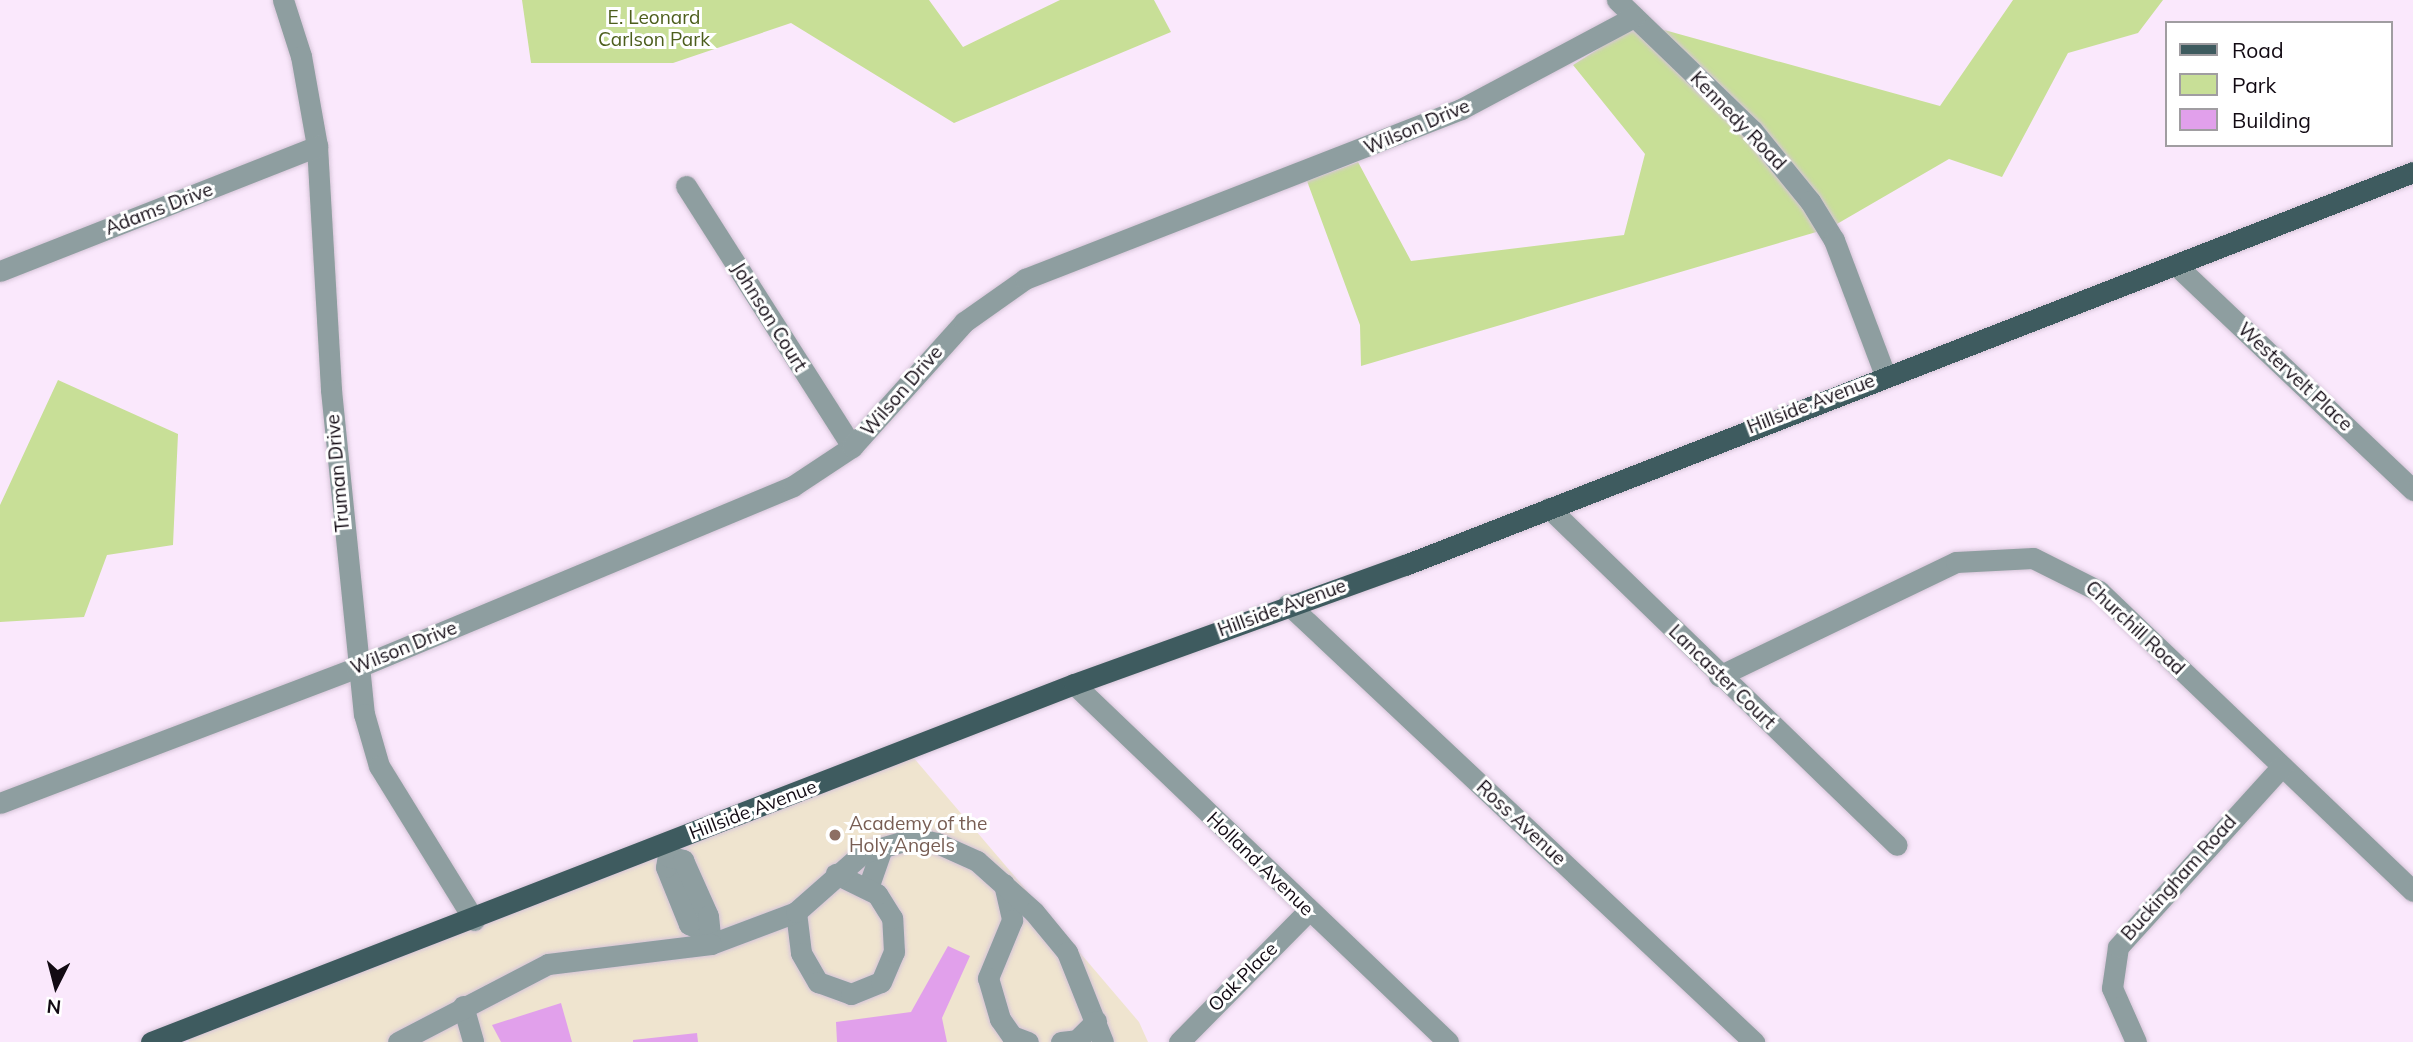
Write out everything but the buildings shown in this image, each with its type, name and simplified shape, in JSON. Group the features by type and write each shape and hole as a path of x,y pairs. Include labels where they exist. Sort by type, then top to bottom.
{"main road":[{"name":"Hillside Avenue","path":"151,1042 666,850 1074,684 1549,508 1885,375 2413,172"}],"street":[{"name":"Truman Drive","path":"283,0 301,56 317,146 356,668 379,766 474,920"},
{"name":"Kennedy Road","path":"1617,0 1752,130 1810,201 1834,240 1885,375"},
{"name":"Wilson Drive","path":"0,803 356,668 758,503 852,447 964,322 1025,279 1461,109 1633,17"},
{"name":"Adams Drive","path":"0,271 317,146"},
{"name":"Johnson Court","path":"687,186 852,447"},
{"name":"Westervelt Place","path":"2176,265 2413,489"},
{"name":"Lancaster Court","path":"1549,508 1719,676 1897,845"},
{"name":"Churchill Road","path":"1719,676 1956,562 2033,558 2099,592 2413,891"},
{"name":"Ross Avenue","path":"1287,604 1754,1042"},
{"name":"Holland Avenue","path":"1074,684 1308,911 1448,1042"},
{"name":"Buckingham Road","path":"2136,1042 2112,988 2118,947 2282,766"},
{"path":"398,1042 548,964 709,938 796,912 836,874 882,848 915,838 937,843 977,861 1004,884 1067,952 1100,1032 1061,1042"},
{"path":"868,888 882,848"},
{"path":"666,850 682,860 708,916 709,938"},
{"path":"796,912 801,953 811,975 833,990 869,991 890,967 895,935 885,904 868,888 836,874"},
{"path":"1004,884 1012,919 988,978 1000,1019 1012,1036 1028,1042"},
{"name":"Oak Place","path":"1179,1042 1308,911"},
{"path":"463,1006 473,1042"},
{"path":"187,1037 220,1016"}],"shaded area":[{"name":"Academy of the Holy Angels","path":"907,750 1139,1022 1148,1042 189,1042 185,1032"}],"green space":[{"name":"E. Leonard Carlson Park","path":"522,0 929,0 963,47 1060,0 1154,0 1171,32 954,123 791,23 673,63 531,63"},
{"path":"2013,0 2163,0 2138,33 2068,53 2002,177 1949,159 1830,228 1361,366 1360,325 1307,181 1358,162 1411,261 1624,235 1645,154 1573,65 1639,23 1940,106"},
{"path":"58,380 178,434 173,545 107,555 84,617 0,622 0,505"}],"place":[{"name":"Academy of the Holy Angels","path":"835,835"}]}
